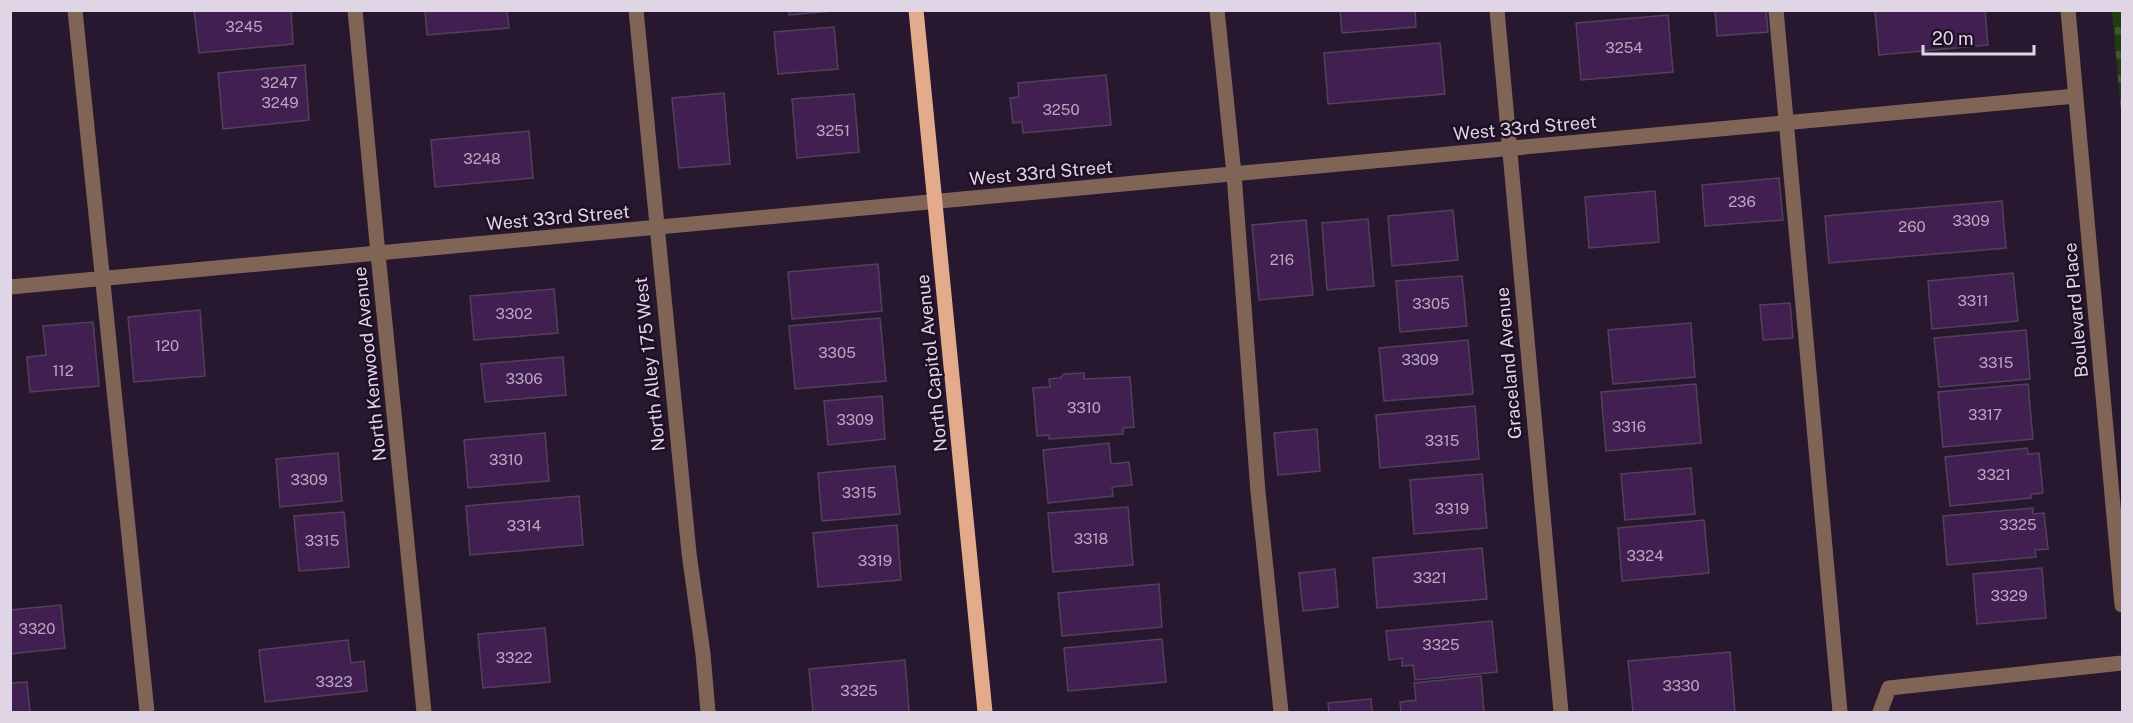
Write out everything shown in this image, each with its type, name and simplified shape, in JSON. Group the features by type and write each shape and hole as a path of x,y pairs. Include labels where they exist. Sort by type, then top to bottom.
{"main road":[{"name":"North Capitol Avenue","path":"916,10 985,712"}],"street":[{"path":"75,10 147,712"},
{"name":"North Kenwood Avenue","path":"356,10 424,712"},
{"name":"North Alley 175 West","path":"636,10 689,553 703,654 708,712"},
{"path":"1217,10 1234,174 1258,492 1281,712"},
{"name":"Graceland Avenue","path":"1497,10 1561,712"},
{"path":"1776,10 1840,712"},
{"name":"Boulevard Place","path":"2068,10 2122,605"},
{"name":"West 33rd Street","path":"10,287 2076,96"},
{"path":"1880,712 1888,688 2122,663"}],"green space":[{"path":"2112,11 2122,11 2122,124"}],"building":[{"path":"194,10 291,10 293,44 199,53"},
{"path":"425,10 507,10 509,28 427,35"},
{"path":"789,10 843,10 789,15"},
{"path":"1340,10 1415,10 1416,27 1342,33"},
{"path":"1715,10 1766,10 1768,32 1717,36"},
{"path":"1875,10 1985,10 1988,45 1879,55"},
{"path":"1668,15 1673,72 1581,80 1576,23"},
{"path":"834,27 838,69 778,74 774,32"},
{"path":"1440,43 1445,94 1328,104 1324,53"},
{"path":"305,65 309,120 223,129 218,73"},
{"path":"1106,75 1111,125 1023,133 1022,122 1013,123 1010,98 1019,97 1018,83"},
{"path":"724,93 730,164 679,168 672,98"},
{"path":"854,94 859,152 797,158 792,99"},
{"path":"529,131 533,178 435,187 431,140"},
{"path":"1779,178 1783,220 1705,226 1702,185"},
{"path":"1655,191 1659,242 1589,248 1585,197"},
{"path":"2002,201 2006,248 1829,263 1825,216"},
{"path":"1453,210 1458,260 1392,266 1388,216"},
{"path":"1368,219 1374,286 1327,290 1322,223"},
{"path":"1306,220 1313,295 1259,300 1252,225"},
{"path":"878,264 882,311 792,319 788,272"},
{"path":"2013,273 2018,321 1932,329 1928,281"},
{"path":"1462,276 1467,326 1400,332 1396,281"},
{"path":"554,289 558,333 474,340 470,296"},
{"path":"1790,303 1793,338 1763,340 1760,305"},
{"path":"200,310 205,376 134,382 128,317"},
{"path":"880,318 886,381 795,389 789,326"},
{"path":"93,322 99,386 30,392 27,357 46,355 43,326"},
{"path":"1691,323 1695,377 1613,384 1608,330"},
{"path":"2026,330 2030,379 1939,387 1934,338"},
{"path":"1468,340 1473,394 1384,401 1379,348"},
{"path":"563,357 566,395 485,402 481,364"},
{"path":"1084,373 1084,379 1130,377 1134,427 1123,428 1123,434 1049,439 1049,435 1037,436 1033,388 1050,387 1049,379 1060,378 1064,374"},
{"path":"1696,384 1701,443 1606,451 1601,392"},
{"path":"2028,384 2033,439 1943,447 1938,392"},
{"path":"882,396 885,439 828,445 824,401"},
{"path":"1475,406 1479,459 1380,468 1376,415"},
{"path":"1317,429 1320,471 1278,475 1274,433"},
{"path":"545,433 549,481 468,488 464,440"},
{"path":"1109,443 1111,464 1129,462 1132,485 1112,487 1113,496 1048,503 1043,450"},
{"path":"2027,448 2028,454 2039,453 2043,493 2031,494 2031,498 1950,506 1945,457"},
{"path":"338,453 342,501 280,507 276,459"},
{"path":"895,466 900,514 822,521 818,473"},
{"path":"1691,468 1695,514 1625,520 1621,474"},
{"path":"1482,474 1487,528 1414,534 1410,480"},
{"path":"579,496 583,545 470,555 466,506"},
{"path":"1128,507 1133,565 1053,572 1048,513"},
{"path":"2033,508 2033,514 2044,513 2048,549 2035,550 2036,557 1947,565 1943,516"},
{"path":"344,512 349,567 299,571 294,516"},
{"path":"1704,520 1709,573 1622,581 1618,528"},
{"path":"897,525 901,580 818,587 813,533"},
{"path":"1482,548 1487,599 1377,608 1373,558"},
{"path":"2042,568 2046,618 1977,624 1973,574"},
{"path":"1335,569 1338,607 1303,611 1299,573"},
{"path":"1159,584 1162,627 1062,636 1058,593"},
{"path":"61,605 65,648 10,654 10,610"},
{"path":"1492,621 1497,672 1415,680 1413,665 1402,666 1402,658 1389,660 1386,631"},
{"path":"545,628 550,682 483,688 478,634"},
{"path":"1162,639 1166,682 1068,691 1064,648"},
{"path":"348,640 351,663 364,661 367,691 265,702 259,650"},
{"path":"1730,652 1735,712 1633,712 1628,661"},
{"path":"905,660 909,712 813,712 809,669"},
{"path":"1481,676 1484,712 1401,712 1400,702 1416,700 1414,683"},
{"path":"27,682 30,712 10,712 10,683"},
{"path":"1371,699 1372,712 1329,712 1328,703"}]}
